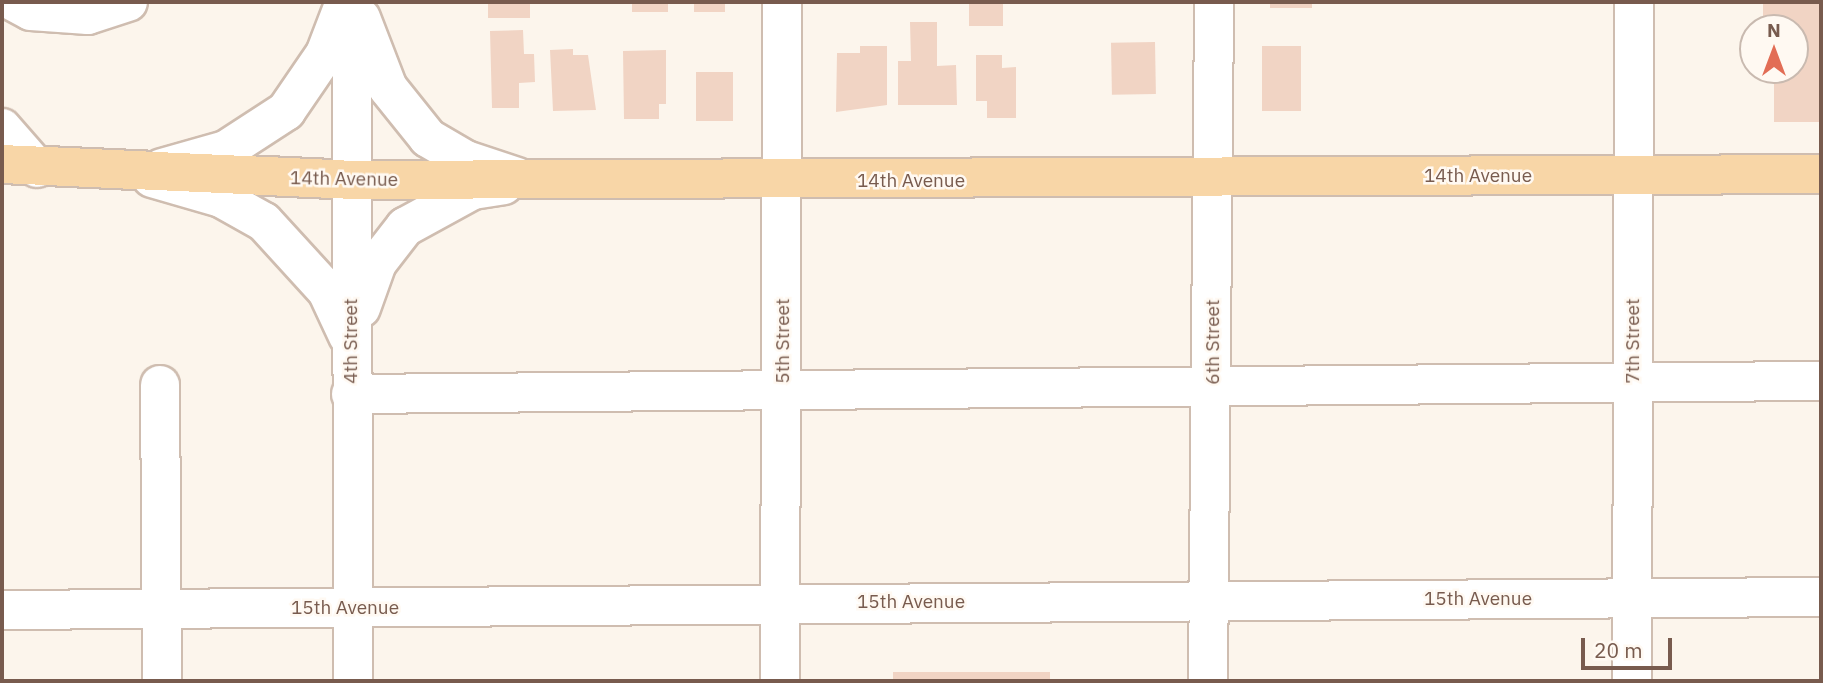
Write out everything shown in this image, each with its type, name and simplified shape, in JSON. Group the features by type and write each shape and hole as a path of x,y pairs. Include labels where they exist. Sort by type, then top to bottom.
{"main road":[{"name":"14th Avenue","path":"19,166 140,174 352,180 529,181 1821,174"}],"street":[{"path":"14,2 31,11 88,15 128,2"},
{"path":"140,174 226,150 286,111 325,54 344,2"},
{"name":"4th Street","path":"352,2 353,681"},
{"path":"358,2 388,88 428,138 466,160 529,181"},
{"name":"5th Street","path":"780,681 783,386 782,2"},
{"name":"6th Street","path":"1208,681 1213,389 1214,2"},
{"name":"7th Street","path":"1632,681 1634,2"},
{"path":"2,128 19,166"},
{"path":"140,174 221,198 264,222 327,291 351,343"},
{"path":"351,343 377,263 405,227 473,190 529,181"},
{"path":"351,394 783,386 1213,389 1633,381 1821,381"},
{"path":"160,385 162,681"},
{"name":"15th Avenue","path":"2,610 1821,597"}],"building":[{"path":"488,2 530,2 530,18 488,18"},
{"path":"632,2 668,2 668,12 632,12"},
{"path":"694,2 725,2 725,12 694,12"},
{"path":"969,2 1003,2 1003,26 969,26"},
{"path":"1270,2 1312,2 1312,8 1270,8"},
{"path":"1763,2 1821,2 1821,122 1774,122 1774,84 1809,84 1809,14 1763,14"},
{"path":"910,22 937,22 937,66 956,65 957,105 898,105 898,61 911,61"},
{"path":"523,30 524,54 534,54 535,82 519,83 519,108 492,108 490,31"},
{"path":"1155,42 1156,94 1112,95 1111,43"},
{"path":"860,46 887,46 887,105 836,112 837,53 860,53"},
{"path":"1262,46 1301,46 1301,111 1262,111"},
{"path":"573,49 573,55 588,55 596,110 553,111 550,50"},
{"path":"666,50 666,104 659,104 659,119 624,119 623,51"},
{"path":"976,55 1002,55 1002,68 1016,67 1016,118 987,118 987,101 976,101"},
{"path":"696,72 733,72 733,121 696,121"},
{"path":"893,672 1050,672 1050,681 893,681"}]}
